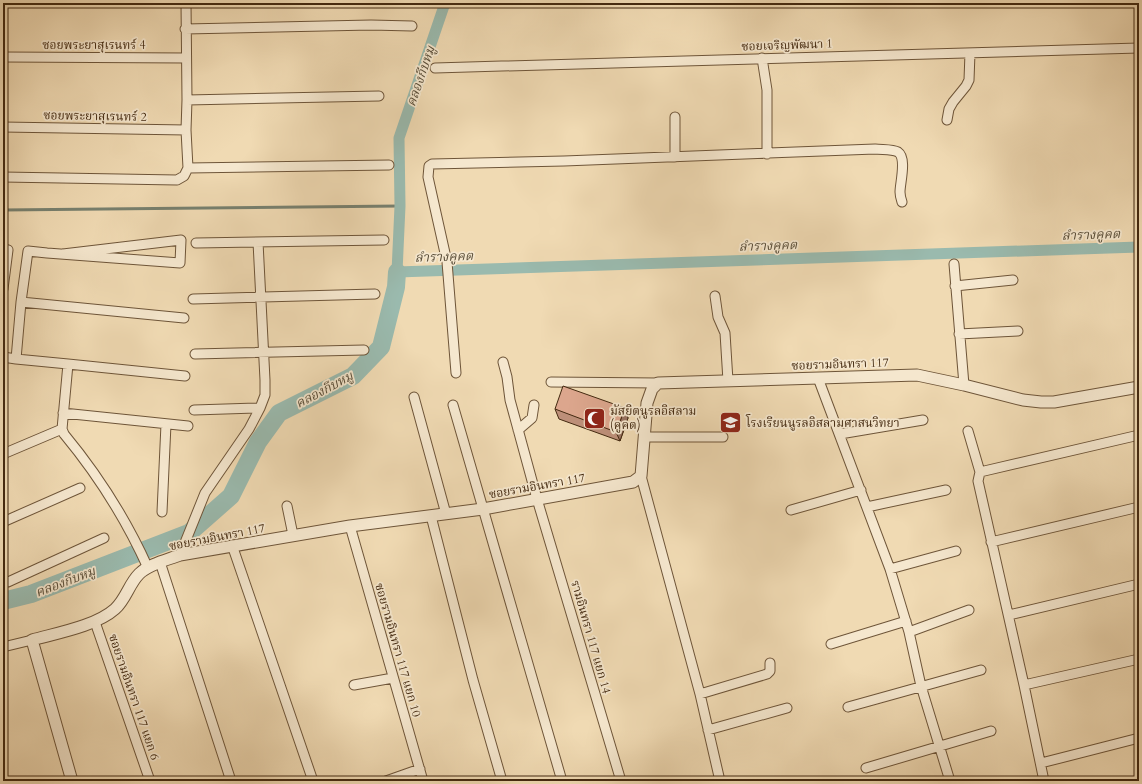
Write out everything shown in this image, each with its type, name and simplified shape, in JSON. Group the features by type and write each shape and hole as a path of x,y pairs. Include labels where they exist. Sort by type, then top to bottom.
{"street":[{"path":"3,177 177,180 184,176 188,168 186,130 186,3"},
{"path":"185,29 371,25 412,26"},
{"name":"ซอยเจริญพัฒนา 1","path":"435,68 1139,48"},
{"path":"947,120 949,109 969,80 970,53"},
{"name":"ซอยพระยาสุเรนทร์ 4","path":"3,57 186,58"},
{"path":"762,58 767,90 767,154"},
{"path":"187,100 379,96"},
{"path":"675,117 675,157"},
{"name":"ซอยพระยาสุเรนทร์ 2","path":"3,127 186,130"},
{"path":"456,373 447,262 428,177 429,166 432,164 767,154 875,149 891,150 898,152 902,156 903,163 900,194 902,202"},
{"path":"188,168 389,165"},
{"path":"16,359 21,302 28,251 63,254 180,263 181,240 63,254"},
{"path":"196,243 384,240"},
{"path":"180,555 205,494 249,429 265,395 258,242"},
{"path":"3,249 8,250 3,289"},
{"path":"954,264 964,385"},
{"path":"955,286 1013,280"},
{"path":"193,299 375,294"},
{"path":"715,296 718,317 725,333 728,381"},
{"path":"21,302 184,318"},
{"path":"960,334 1018,331"},
{"path":"195,354 364,350"},
{"path":"3,357 186,376"},
{"name":"รามอินทรา 117 แยก 14","path":"503,362 507,377 510,400 537,499 621,781"},
{"path":"68,364 62,429 64,434 86,460 112,499 148,568"},
{"name":"ซอยรามอินทรา 117","path":"658,383 917,375 1023,400 1041,402 1054,402 1139,387"},
{"path":"818,378 868,507 890,569 909,632 921,686 950,781"},
{"path":"551,382 658,383"},
{"path":"658,383 649,395 641,476 700,694 720,781"},
{"path":"414,397 446,514"},
{"path":"453,405 562,781"},
{"path":"518,430 532,418 534,405"},
{"path":"194,410 260,408"},
{"path":"63,413 188,426"},
{"path":"840,434 923,420"},
{"path":"162,512 166,424"},
{"path":"3,454 62,429"},
{"path":"968,432 980,472 978,481 1009,615 1044,781"},
{"path":"980,472 1139,435"},
{"path":"645,437 723,437"},
{"name":"ซอยรามอินทรา 117","path":"32,640 96,622 114,610 124,599 139,574 160,562 180,555 350,526 483,509 633,482 641,476"},
{"path":"3,522 80,488"},
{"path":"791,510 861,490"},
{"path":"868,507 946,490"},
{"path":"287,506 293,536"},
{"path":"991,542 1139,507"},
{"path":"431,516 473,680 502,781"},
{"name":"ซอยรามอินทรา 117 แยก 10","path":"350,526 423,781"},
{"path":"3,582 8,582 104,538"},
{"path":"232,545 313,781"},
{"path":"890,569 956,551"},
{"path":"160,562 231,781"},
{"path":"1009,615 1139,584"},
{"path":"909,632 970,610"},
{"path":"831,644 906,621"},
{"name":"ซอยรามอินทรา 117 แยก 6","path":"96,622 150,781"},
{"path":"3,647 32,640 72,781"},
{"path":"1024,685 1139,659"},
{"path":"700,694 767,674 770,671 770,663"},
{"path":"848,707 981,670"},
{"path":"354,685 393,678"},
{"path":"708,730 787,708"},
{"path":"866,768 991,731"},
{"path":"1041,763 1139,738"},
{"path":"386,781 420,769"}],"building":[{"path":"563,386 625,408 616,432 555,409"}],"waterway":[{"name":"ลำรางคูคต","path":"445,3 399,138 400,206 397,272 1139,247"},
{"path":"3,210 400,206"},
{"name":"คลองกีบหมู","path":"3,601 31,594 189,533 231,496 258,442 279,413 353,376 381,347 396,287 397,272"}],"place":[{"name":"มัสยิตนูรลอิสลาม (คูคต)","path":"594,418"},
{"name":"โรงเรียนนูรลอิสลามศาสนวิทยา","path":"731,423"}]}
